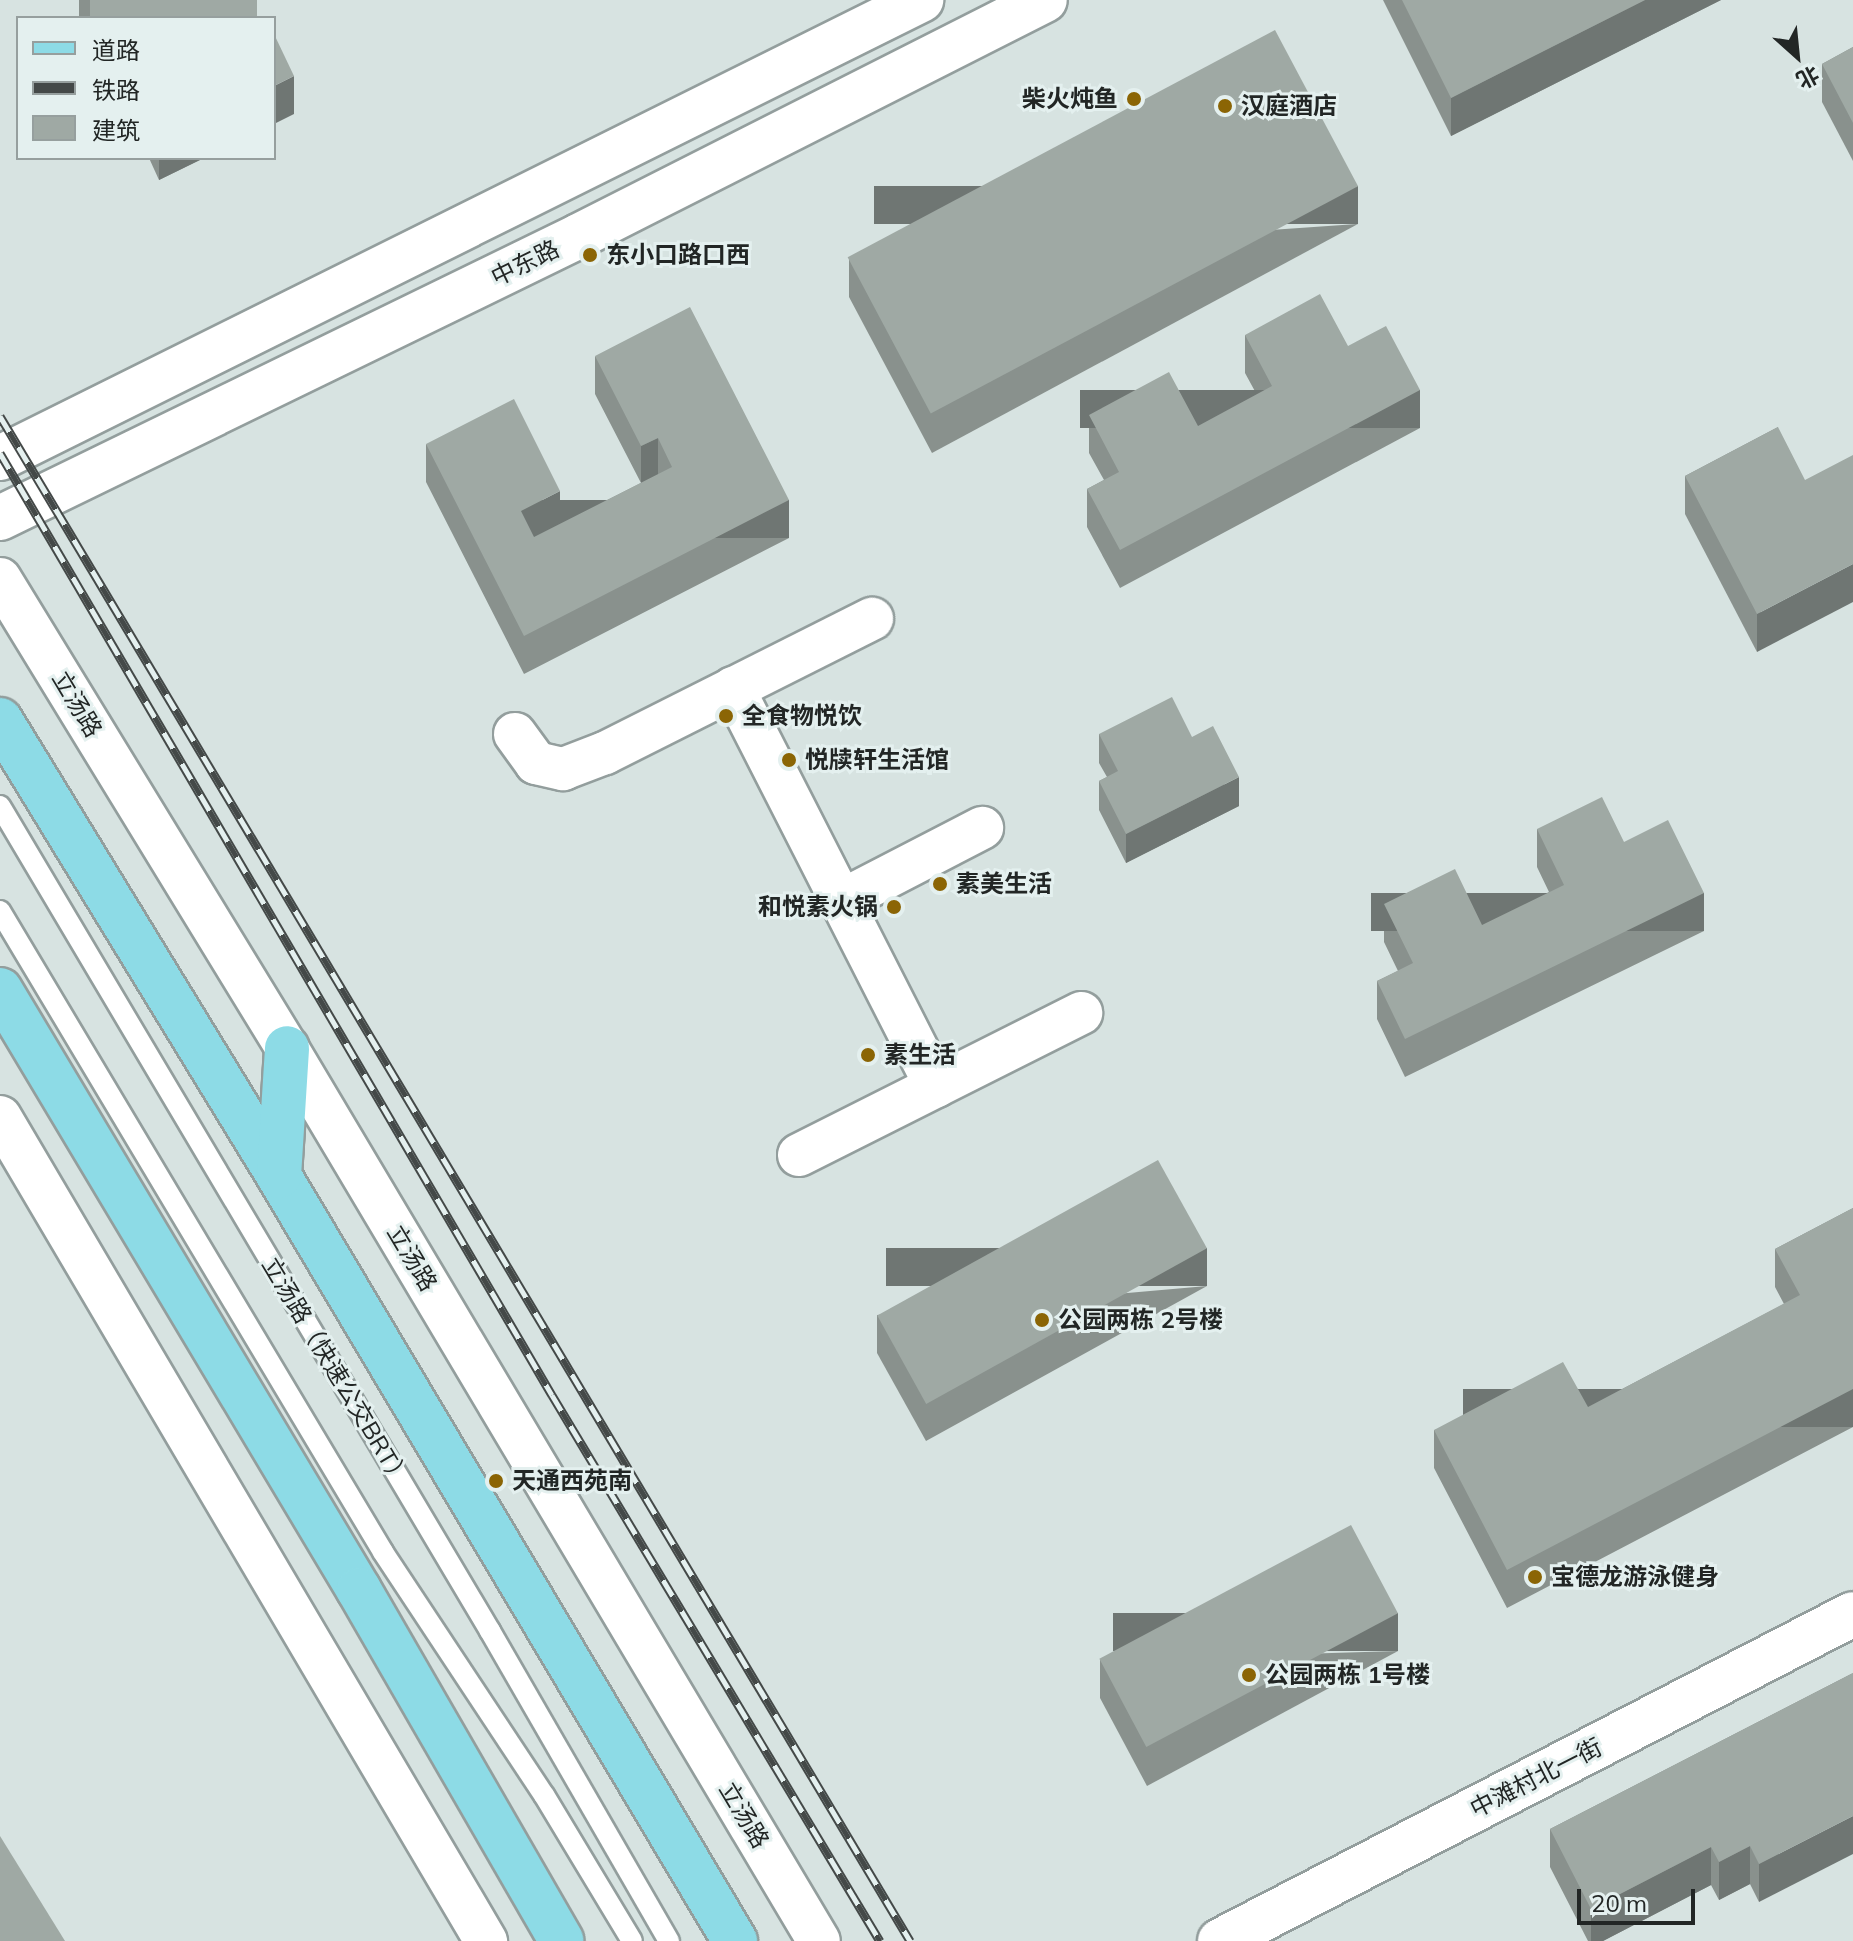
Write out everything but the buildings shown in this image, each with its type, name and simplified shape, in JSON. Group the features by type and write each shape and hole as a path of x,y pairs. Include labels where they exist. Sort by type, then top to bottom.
{"main road":[{"path":"0,720 279,1176 735,1941"},
{"path":"0,990 359,1590 562,1941"},
{"path":"279,1176 287,1048"}],"street":[{"path":"0,458 921,0"},
{"name":"中东路","path":"0,518 579,236 1045,0"},
{"name":"立汤路","path":"0,579 287,1048 819,1941"},
{"path":"515,734 536,763 563,769 605,753 872,619"},
{"path":"733,688 936,1086"},
{"path":"841,901 982,828"},
{"path":"799,1155 1081,1013"},
{"path":"0,1117 486,1941"},
{"name":"中滩村北一街","path":"1220,1941 1853,1614"}],"lane":[{"name":"立汤路（快速公交BRT）","path":"0,806 490,1631 669,1941"},
{"path":"0,911 383,1552 544,1795 632,1941"}],"railway":[{"path":"0,416 910,1941"},
{"path":"0,453 552,1395 880,1941"}],"place":[{"name":"柴火炖鱼","path":"1134,99"},
{"name":"汉庭酒店","path":"1225,106"},
{"name":"东小口路口西","path":"590,255"},
{"name":"全食物悦饮","path":"726,716"},
{"name":"悦牍轩生活馆","path":"789,760"},
{"name":"素美生活","path":"940,884"},
{"name":"和悦素火锅","path":"894,907"},
{"name":"素生活","path":"868,1055"},
{"name":"公园两栋 2号楼","path":"1042,1320"},
{"name":"天通西苑南","path":"496,1481"},
{"name":"宝德龙游泳健身","path":"1535,1577"},
{"name":"公园两栋 1号楼","path":"1249,1675"}]}
